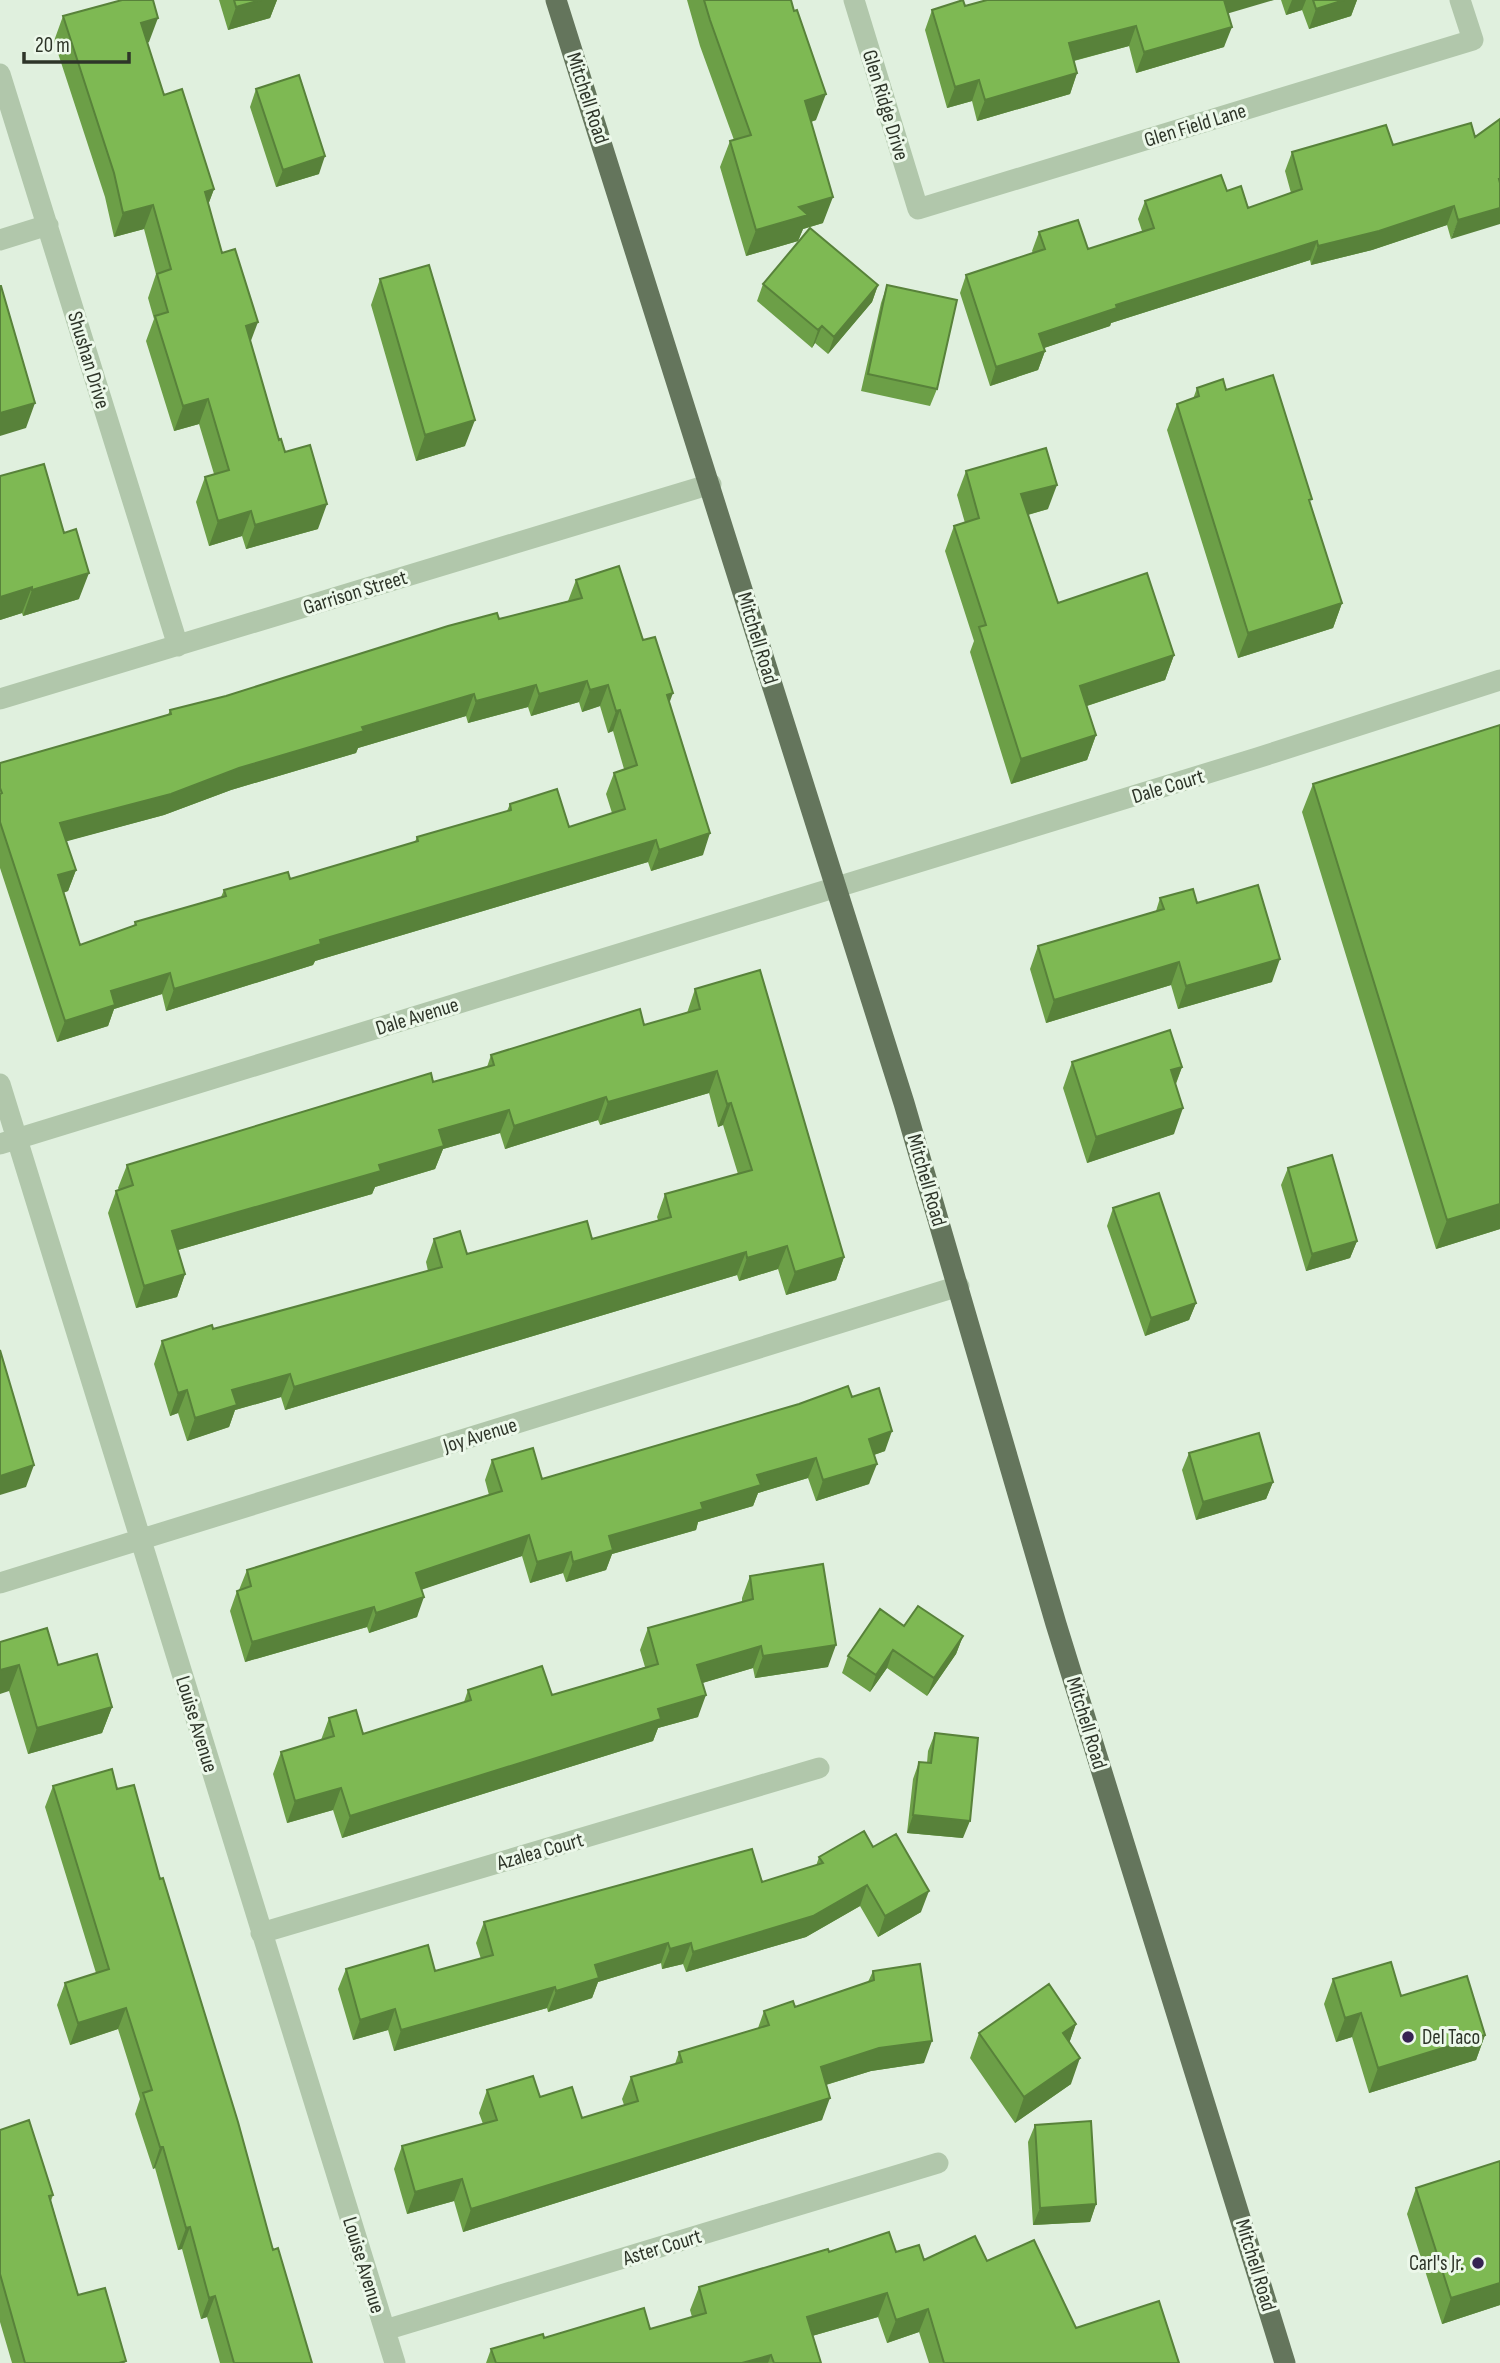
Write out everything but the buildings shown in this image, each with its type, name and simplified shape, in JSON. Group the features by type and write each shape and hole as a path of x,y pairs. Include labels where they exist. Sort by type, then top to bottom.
{"main road":[{"name":"Mitchell Road","path":"556,0 711,484 959,1286 1056,1624 1285,2363"}],"street":[{"name":"Glen Ridge Drive","path":"855,0 918,209"},
{"name":"Glen Field Lane","path":"918,209 1473,40 1460,0"},
{"name":"Shushan Drive","path":"0,74 178,646"},
{"path":"0,240 48,225"},
{"name":"Garrison Street","path":"0,699 711,484"},
{"name":"Dale Court","path":"834,888 1500,680"},
{"name":"Dale Avenue","path":"8,1142 834,888"},
{"name":"Louise Avenue","path":"0,1084 8,1142 141,1540 395,2363"},
{"name":"Joy Avenue","path":"0,1583 959,1286"},
{"name":"Azalea Court","path":"261,1933 819,1768"},
{"name":"Aster Court","path":"385,2330 939,2163"}],"place":[{"name":"Del Taco","path":"1408,2037"},
{"name":"Carl's Jr.","path":"1478,2263"}]}
